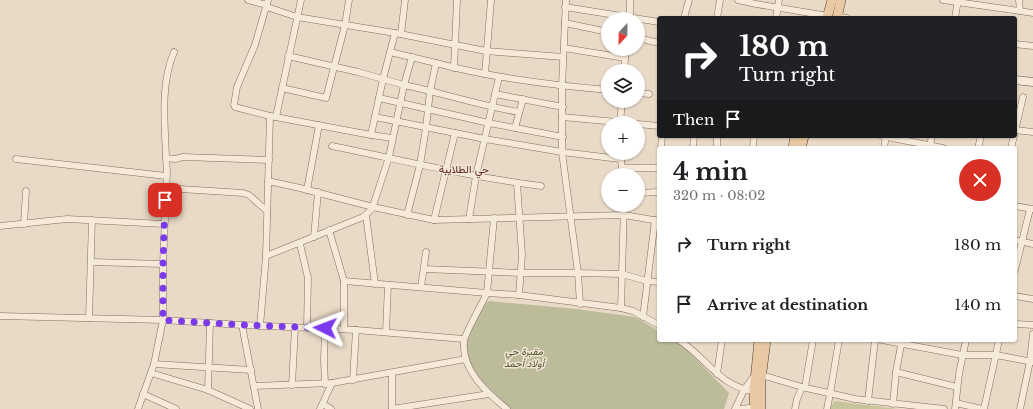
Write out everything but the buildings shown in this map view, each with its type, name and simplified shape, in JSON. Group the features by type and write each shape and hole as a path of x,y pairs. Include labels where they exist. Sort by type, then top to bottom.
{"main road":[{"path":"828,16 832,0"},
{"path":"838,16 841,0"},
{"path":"758,374 759,342"},
{"path":"758,408 753,391 766,342"}],"street":[{"path":"248,0 267,4 297,18 398,34 486,51 563,57"},
{"path":"260,326 266,256 268,160 273,116 282,88 301,0"},
{"path":"282,88 326,98 345,25 349,0"},
{"path":"371,135 383,79 390,52 398,34 405,0"},
{"path":"454,68 457,0"},
{"path":"485,74 491,0"},
{"path":"630,0 630,12"},
{"path":"685,16 689,0"},
{"path":"717,16 720,0"},
{"path":"738,0 757,2 778,8 822,16"},
{"path":"776,16 780,0"},
{"path":"943,0 1033,13"},
{"path":"1019,0 1020,11"},
{"path":"956,16 958,1"},
{"path":"580,304 578,273 562,152 562,86 566,3 604,12"},
{"path":"267,4 255,45 239,81 234,105 240,109 273,116 392,138"},
{"path":"645,20 657,22"},
{"path":"565,23 601,31"},
{"path":"645,40 657,43"},
{"path":"1017,44 1033,46"},
{"path":"564,48 625,58 625,64"},
{"path":"138,409 154,364 163,320 166,176 165,88 168,65 174,52"},
{"path":"390,52 454,68 499,77 562,86 601,89"},
{"path":"288,56 492,108 519,112"},
{"path":"266,256 300,244 366,215 373,207 389,157 400,102 412,57"},
{"path":"407,215 420,165 430,91 436,63"},
{"path":"469,219 476,176 499,77"},
{"path":"1017,80 1033,82"},
{"path":"495,94 563,107"},
{"path":"645,94 649,94"},
{"path":"1017,122 1023,97"},
{"path":"380,98 489,123 563,137"},
{"path":"515,128 523,99"},
{"path":"375,117 426,128 562,152 601,155"},
{"path":"562,117 601,121"},
{"path":"307,190 319,125"},
{"path":"645,125 657,126"},
{"path":"1017,130 1033,132"},
{"path":"434,220 455,133"},
{"path":"892,138 915,145 934,146"},
{"path":"930,145 932,138"},
{"path":"332,146 389,157 447,171 541,186"},
{"path":"166,158 175,159 183,157 268,160"},
{"path":"16,159 166,176"},
{"path":"621,160 622,168"},
{"path":"645,168 657,168"},
{"path":"268,182 318,192 373,207 434,220 624,215 657,220 647,280 643,317"},
{"path":"517,183 522,240 519,295"},
{"path":"165,188 243,193 249,195 267,210"},
{"path":"24,224 26,191"},
{"path":"314,237 318,192"},
{"path":"645,192 657,192"},
{"path":"1017,206 1031,209 1018,241 1033,244"},
{"path":"366,215 375,284"},
{"path":"621,308 624,215"},
{"path":"494,218 488,293 464,339 466,359 472,374 489,394 507,409"},
{"path":"0,226 67,219 164,224"},
{"path":"89,318 92,220"},
{"path":"329,230 344,281 344,329"},
{"path":"300,244 308,278 307,327"},
{"path":"422,288 426,252"},
{"path":"91,262 163,264"},
{"path":"424,269 521,273 622,274 657,282"},
{"path":"344,281 519,295 580,304 621,308 633,311 657,324"},
{"path":"386,332 388,285"},
{"path":"1017,296 1033,299"},
{"path":"0,316 163,320 260,326 307,327 464,339"},
{"path":"208,390 210,323"},
{"path":"1017,324 1033,325"},
{"path":"242,325 258,409"},
{"path":"292,385 295,327"},
{"path":"325,328 324,360 329,383 322,407 331,409"},
{"path":"353,380 356,330"},
{"path":"1020,409 1032,362 1033,334"},
{"path":"682,342 690,347 717,374 730,383 753,391 735,409"},
{"path":"690,347 691,342"},
{"path":"717,374 722,342"},
{"path":"795,409 797,399 803,387 813,342"},
{"path":"827,409 839,342"},
{"path":"868,401 875,342"},
{"path":"893,404 901,342 962,355 996,355 1032,362"},
{"path":"965,342 962,355 955,406 983,409 999,342"},
{"path":"254,386 329,383 353,380 466,359"},
{"path":"154,364 251,370"},
{"path":"392,372 392,409 489,394"},
{"path":"896,372 957,387"},
{"path":"151,373 208,390 250,409"},
{"path":"758,374 830,394 868,401 944,409"},
{"path":"143,394 176,409"},
{"path":"740,409 758,408"}],"green space":[{"name":"مقبرة حي أولاد أحمد","path":"489,301 576,309 635,317 657,330 657,342 676,342 684,347 729,393 724,409 508,409 469,372 460,344 481,308"},
{"path":"835,401 898,409 829,409"}],"district":[{"name":"حي الطلايبة","path":"464,169"}],"route":[{"path":"165,200 163,320 325,328"}]}
